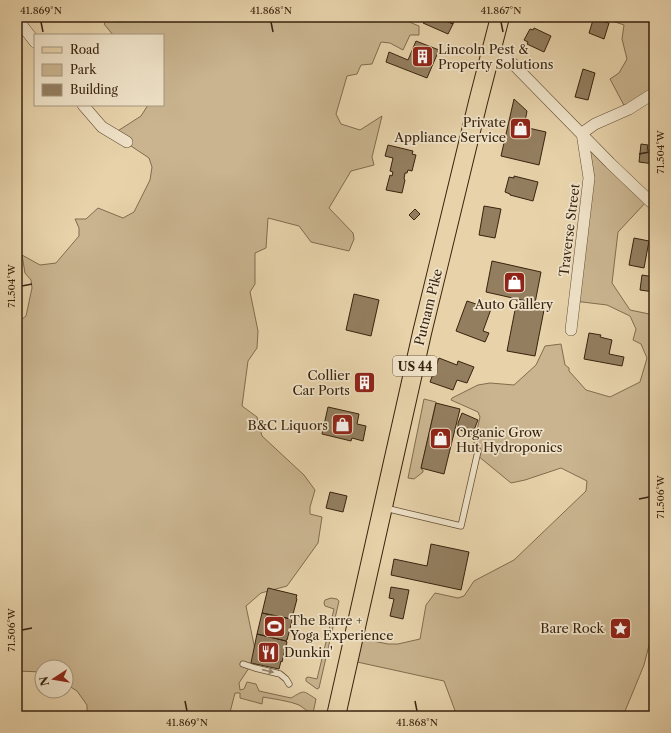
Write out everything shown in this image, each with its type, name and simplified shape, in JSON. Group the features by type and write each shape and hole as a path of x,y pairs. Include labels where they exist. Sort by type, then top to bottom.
{"main road":[{"name":"Putnam Pike","path":"336,716 422,333 500,17"}],"street":[{"path":"18,18 34,41"},
{"path":"493,46 513,64 610,163 654,205"},
{"path":"582,133 595,124 628,109 654,93"},
{"path":"84,106 102,127 127,142"},
{"name":"Traverse Street","path":"571,330 589,178 582,133"}],"lane":[{"path":"383,508 461,526 478,451"},
{"path":"243,664 280,674 289,684"}],"green space":[{"path":"132,17 397,17 419,26 419,35 410,35 403,50 390,43 381,42 372,64 361,65 357,74 347,76 336,114 341,124 360,130 382,116 372,157 374,165 351,171 329,208 353,233 354,239 349,251 311,242 299,226 268,218 266,248 255,253 255,284 250,292 258,331 257,348 248,361 242,406 257,417 262,436 304,475 315,490 310,507 310,514 322,517 318,543 287,586 261,593 246,606 258,664 249,668 239,683 240,690 244,689 247,682 256,684 259,691 291,698 301,692 304,692 316,699 313,713 291,702 263,697 262,704 240,698 240,693 235,693 229,716 87,716 87,705 74,689 74,659 34,659 34,672 17,671 22,653 17,646 17,323 26,316 32,288 31,280 25,273 22,255 40,265 56,263 79,236 79,228 75,219 86,219 98,208 123,218 134,212 150,180 152,167 149,158 113,134 141,116 147,106 164,106 164,34 112,34 104,24 107,21 121,22"},
{"path":"654,17 654,93 626,109 610,79 619,73 627,59 622,39 624,25 604,18"},
{"path":"582,143 647,201 618,232 612,283 630,310 654,315 654,626 644,665 623,716 457,716 444,681 348,660 353,637 388,644 398,644 420,639 426,605 435,593 458,598 464,596 474,581 514,560 586,491 587,481 561,468 511,483 472,451 480,417 478,412 451,400 452,398 478,385 490,383 514,385 536,365 545,346 561,344 565,365 586,390 610,397 640,382 647,358 641,344 633,340 636,329 630,316 607,305 574,301 587,179"},
{"path":"424,399 436,402 421,469 423,472 414,479 408,478"},
{"path":"331,598 339,601 319,688 317,689 306,681 306,678 317,679 334,609 325,606 324,603 325,600"}],"building":[{"path":"426,17 438,17 453,24 448,34 423,23"},
{"path":"438,17 456,17 453,24"},
{"path":"594,17 602,17 601,21 609,23 604,39 589,33"},
{"path":"534,28 551,36 544,52 527,44 528,42 524,40 530,29 533,30"},
{"name":"Lincoln Pest & Property Solutions","path":"416,41 439,50 427,78 386,62 389,52 408,60"},
{"path":"583,69 595,73 588,100 575,97"},
{"name":"Private Appliance Service","path":"514,99 527,111 524,127 546,132 539,165 501,156"},
{"path":"641,144 648,145 647,150 654,150 654,164 639,162"},
{"path":"388,145 413,151 412,154 416,155 412,171 408,170 407,173 405,173 402,193 386,190 390,175 392,176 393,172 390,171 393,158 385,156"},
{"path":"514,176 538,182 533,201 510,195 505,192 509,177 514,178"},
{"path":"484,206 501,209 495,238 479,235"},
{"path":"415,209 420,214 414,220 409,215"},
{"path":"634,238 649,241 644,268 629,265"},
{"name":"Auto Gallery","path":"492,261 541,272 535,303 486,292"},
{"path":"642,275 654,277 654,292 640,290"},
{"path":"354,294 379,300 371,336 346,330"},
{"path":"467,301 491,309 483,331 489,333 485,342 456,331"},
{"path":"516,305 544,310 535,356 507,351"},
{"path":"589,333 601,335 600,337 612,340 609,354 624,357 622,366 584,359"},
{"path":"439,358 457,365 458,361 474,367 467,383 457,380 453,390 430,382"},
{"name":"Collier Car Ports","path":"360,377 373,381 370,388 358,383"},
{"name":"Organic Grow Hut Hydroponics","path":"436,403 460,409 444,474 421,468"},
{"name":"B&C Liquors","path":"328,407 359,414 357,424 366,426 363,441 352,438 351,441 322,434"},
{"path":"462,413 478,420 472,435 458,429 458,423"},
{"path":"330,492 347,496 343,512 326,508"},
{"path":"431,544 469,552 461,590 391,575 394,559 427,566"},
{"path":"391,587 409,590 403,619 390,616 394,599 389,598"},
{"path":"268,588 297,595 291,619 262,613"},
{"name":"The Barre + Yoga Experience","path":"262,613 291,619 292,621 286,641 257,634"},
{"name":"Dunkin'","path":"257,634 287,642 279,669 251,663"}],"place":[{"name":"Lincoln Pest & Property Solutions","path":"423,56"},
{"name":"Private Appliance Service","path":"521,129"},
{"name":"Auto Gallery","path":"514,282"},
{"name":"Collier Car Ports","path":"365,382"},
{"name":"B&C Liquors","path":"343,425"},
{"name":"Organic Grow Hut Hydroponics","path":"440,439"},
{"name":"The Barre + Yoga Experience","path":"275,627"},
{"name":"Bare Rock","path":"620,628"},
{"name":"Dunkin'","path":"269,652"}]}
